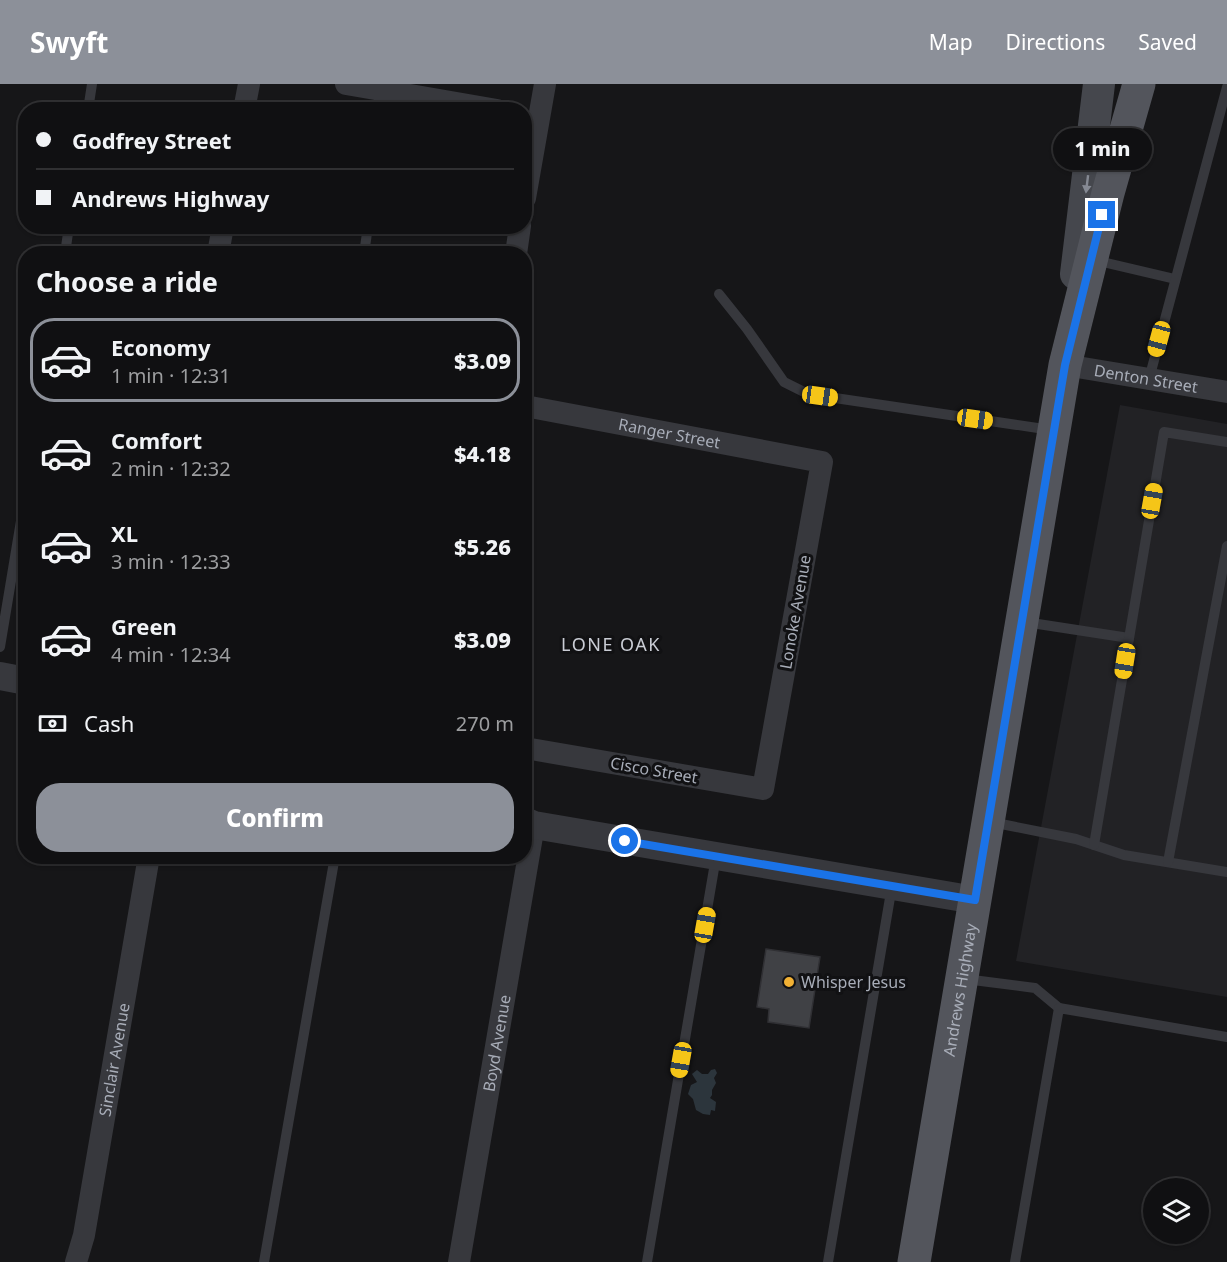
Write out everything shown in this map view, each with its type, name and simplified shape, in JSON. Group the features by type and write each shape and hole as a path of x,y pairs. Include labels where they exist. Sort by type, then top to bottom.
{"main road":[{"path":"1085,258 1099,84"},
{"name":"Andrews Highway","path":"914,1262 1085,258 1139,84"}],"street":[{"path":"246,102 249,84"},
{"path":"346,84 388,100 410,102"},
{"path":"532,115 545,84"},
{"name":"Denton Street","path":"1065,365 1227,392"},
{"name":"Ranger Street","path":"532,407 814,462"},
{"name":"Lonoke Avenue","path":"768,770 822,462 814,462"},
{"path":"0,676 18,679"},
{"name":"Cisco Street","path":"532,749 763,789 768,770"},
{"path":"532,823 975,900"},
{"name":"Sinclair Avenue","path":"76,1262 84,1235 148,864"},
{"name":"Boyd Avenue","path":"459,1262 523,864"}],"lane":[{"path":"89,102 92,84"},
{"path":"1149,379 1227,87"},
{"path":"1085,258 1175,279"},
{"path":"719,294 784,382 808,394 1054,430"},
{"path":"1094,845 1164,432 1227,442"},
{"path":"0,647 18,539"},
{"path":"1168,862 1227,546"},
{"path":"1022,621 1129,638"},
{"path":"988,821 1094,845 1124,855 1227,872"},
{"path":"646,1262 716,857"},
{"path":"264,1262 334,864"},
{"path":"828,1262 892,886"},
{"path":"961,979 1035,988 1059,1008 1227,1036"},
{"path":"1015,1262 1059,1008"}],"shaded area":[{"path":"1120,405 1227,424 1227,997 1016,961"},
{"path":"715,1069 716,1083 710,1098 716,1102 715,1111 711,1110 710,1115 703,1114 696,1110 693,1099 688,1094 691,1085 697,1082 692,1074 697,1070 702,1074 708,1074"}],"building":[{"name":"Whisper Jesus","path":"766,949 820,957 809,1028 768,1022 769,1009 757,1007"}],"place":[{"name":"Whisper Jesus","path":"789,982"}],"district":[{"name":"LONE OAK","path":"611,644"}],"route":[{"path":"625,841 975,900 1065,365 1102,215"}]}
